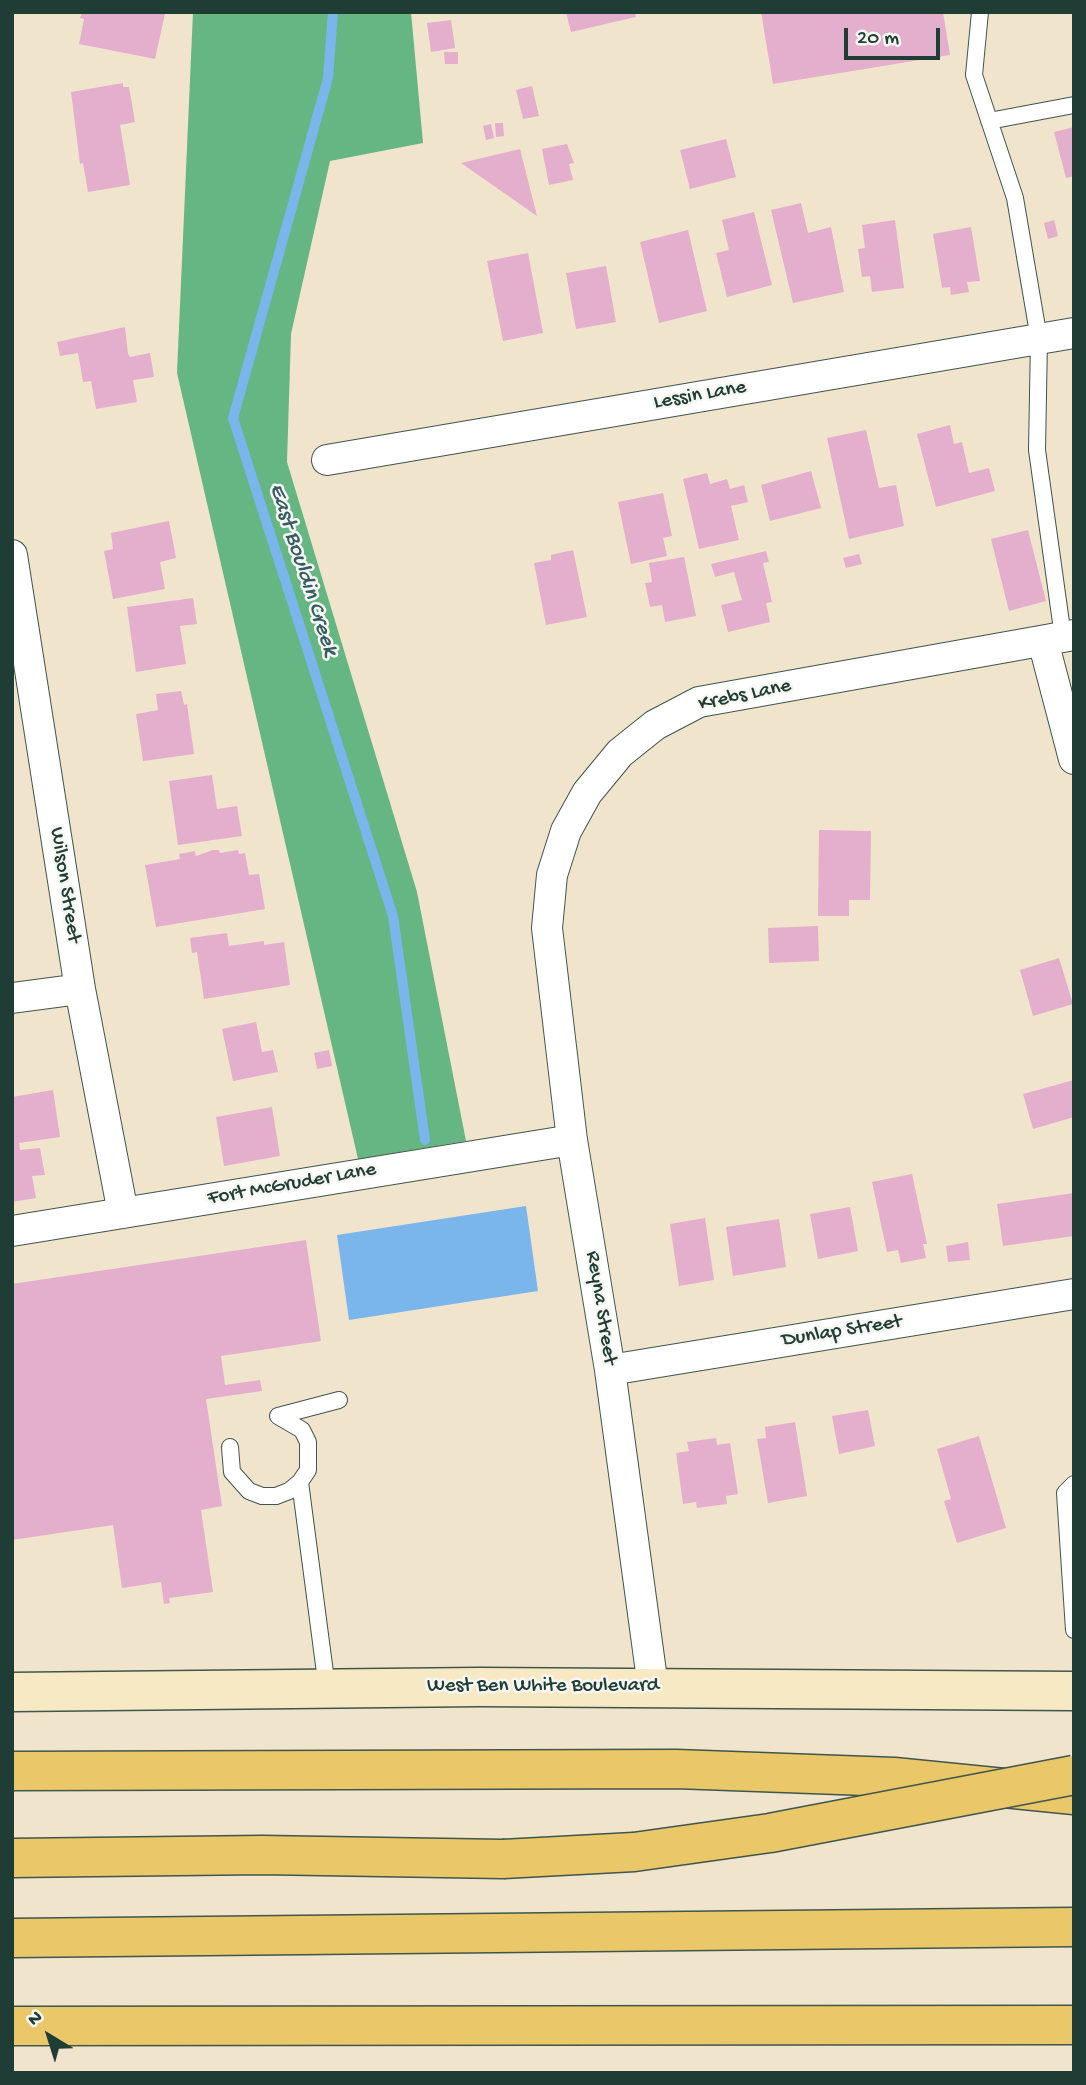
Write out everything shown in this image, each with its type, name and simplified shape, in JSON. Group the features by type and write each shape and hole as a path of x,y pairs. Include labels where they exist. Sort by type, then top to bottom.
{"highway":[{"path":"12,1771 676,1769 894,1777 1074,1795"},
{"path":"12,1858 262,1856 503,1859 634,1852 770,1833 1074,1776"},
{"path":"12,1938 1074,1927"},
{"path":"12,2026 1074,2025"}],"main road":[{"name":"West Ben White Boulevard","path":"12,1692 653,1687 1074,1691"}],"street":[{"name":"Lessin Lane","path":"327,460 1074,333"},
{"name":"Wilson Street","path":"12,555 80,989 123,1213"},
{"path":"1060,638 1074,759"},
{"name":"Krebs Lane","path":"547,929 552,875 566,831 587,793 620,753 655,725 699,702 1060,638"},
{"name":"Reyna Street","path":"547,929 572,1140 610,1370 653,1687"},
{"path":"12,998 80,989"},
{"name":"Fort McGruder Lane","path":"12,1231 572,1140"},
{"name":"Dunlap Street","path":"610,1370 1074,1294"}],"lane":[{"path":"980,12 974,75 1015,198 1039,339 1037,450 1060,638"},
{"path":"989,121 1074,105"},
{"path":"230,1447 232,1472 249,1491 276,1496 300,1482 308,1470 308,1442 302,1430 278,1416 339,1400"},
{"path":"300,1482 327,1688"},
{"path":"1074,1484 1065,1493 1074,1630"}],"green space":[{"path":"193,12 411,12 423,143 330,161 291,334 287,462 417,892 466,1141 358,1159 177,373"}],"water":[{"path":"526,1206 538,1291 349,1320 337,1235"}],"building":[{"path":"82,12 165,14 155,59 79,44 84,19 80,18"},
{"path":"566,12 635,12 636,17 571,32"},
{"path":"761,12 943,12 950,55 773,84"},
{"path":"451,20 455,48 431,52 427,23"},
{"path":"444,52 458,52 458,64 445,64"},
{"path":"123,83 123,87 129,87 135,122 120,125 130,185 88,192 83,163 80,164 71,92"},
{"path":"532,86 539,116 523,119 516,90"},
{"path":"495,123 503,123 504,136 496,137"},
{"path":"491,124 494,138 486,140 483,126"},
{"path":"1074,127 1074,176 1066,178 1054,132"},
{"path":"726,139 736,177 690,189 680,150"},
{"path":"567,144 574,163 569,164 573,180 549,185 542,149"},
{"path":"520,149 537,216 461,163"},
{"path":"801,203 808,233 831,227 844,292 793,303 771,210"},
{"path":"754,212 772,285 727,297 716,253 729,250 722,220"},
{"path":"895,220 904,288 872,292 870,276 862,277 858,249 865,248 862,225"},
{"path":"1054,220 1058,236 1048,239 1044,223"},
{"path":"971,227 980,281 967,282 969,292 951,295 950,287 942,288 933,234"},
{"path":"688,230 707,311 659,323 640,242"},
{"path":"528,253 543,333 503,341 487,261"},
{"path":"606,266 616,322 576,329 566,273"},
{"path":"125,327 128,354 130,357 150,353 154,377 133,380 137,402 96,409 91,381 83,382 78,353 60,356 57,342"},
{"path":"950,425 954,444 962,442 969,473 989,468 995,491 936,507 917,434"},
{"path":"866,430 879,488 896,485 904,526 849,539 827,438"},
{"path":"811,471 821,508 770,521 761,485"},
{"path":"707,473 710,484 727,479 730,489 744,485 748,502 731,506 739,540 699,549 683,479"},
{"path":"663,493 672,536 663,538 667,556 631,564 618,502"},
{"path":"169,521 176,558 160,562 165,589 113,599 104,551 113,549 111,533"},
{"path":"1028,530 1046,601 1009,611 991,539"},
{"path":"573,550 587,617 546,625 534,563 551,560 551,555"},
{"path":"766,551 769,562 763,563 772,602 766,603 770,622 728,632 721,605 742,600 734,572 715,577 711,564"},
{"path":"859,554 862,564 846,568 843,558"},
{"path":"684,557 696,616 665,622 662,605 650,607 645,583 652,582 649,563"},
{"path":"193,598 197,624 180,626 186,664 136,672 127,607"},
{"path":"181,691 184,705 187,704 194,754 143,761 136,714 158,710 156,694"},
{"path":"212,775 217,809 237,806 242,836 178,845 169,781"},
{"path":"819,830 871,831 870,900 849,900 849,916 818,916"},
{"path":"219,850 220,853 238,850 239,854 245,853 249,875 259,874 265,909 156,927 145,865 180,859 179,854 195,851 196,856"},
{"path":"818,926 819,961 769,963 768,928"},
{"path":"227,933 229,946 264,941 264,945 284,942 290,985 204,999 197,952 192,953 190,938"},
{"path":"1059,958 1073,1004 1033,1016 1020,970"},
{"path":"256,1022 262,1052 273,1050 278,1072 233,1081 222,1029"},
{"path":"329,1050 332,1066 317,1069 314,1053"},
{"path":"1074,1080 1074,1117 1033,1129 1023,1094"},
{"path":"53,1090 60,1137 19,1143 20,1150 40,1148 45,1175 32,1176 36,1198 12,1202 12,1097"},
{"path":"272,1107 280,1156 224,1166 216,1117"},
{"path":"912,1174 927,1244 923,1244 926,1258 901,1263 898,1250 887,1252 872,1182"},
{"path":"1074,1193 1074,1236 1003,1246 997,1204"},
{"path":"850,1207 858,1251 818,1259 810,1214"},
{"path":"705,1218 714,1280 679,1286 670,1224"},
{"path":"779,1219 786,1267 733,1276 726,1227"},
{"path":"306,1240 321,1341 221,1356 225,1385 260,1380 262,1391 206,1399 222,1506 201,1510 213,1592 169,1598 170,1603 164,1604 161,1582 122,1588 113,1525 12,1540 12,1284"},
{"path":"968,1242 970,1260 948,1262 946,1246"},
{"path":"868,1410 875,1446 839,1454 832,1416"},
{"path":"795,1422 807,1496 768,1503 757,1439 766,1438 765,1427"},
{"path":"979,1436 1006,1528 957,1543 944,1501 951,1499 937,1449"},
{"path":"716,1438 717,1445 730,1443 738,1494 726,1496 727,1504 697,1508 696,1502 683,1504 676,1453 689,1451 687,1442"}],"waterway":[{"name":"East Bouldin Creek","path":"333,12 328,78 233,418 393,916 425,1140"}]}
